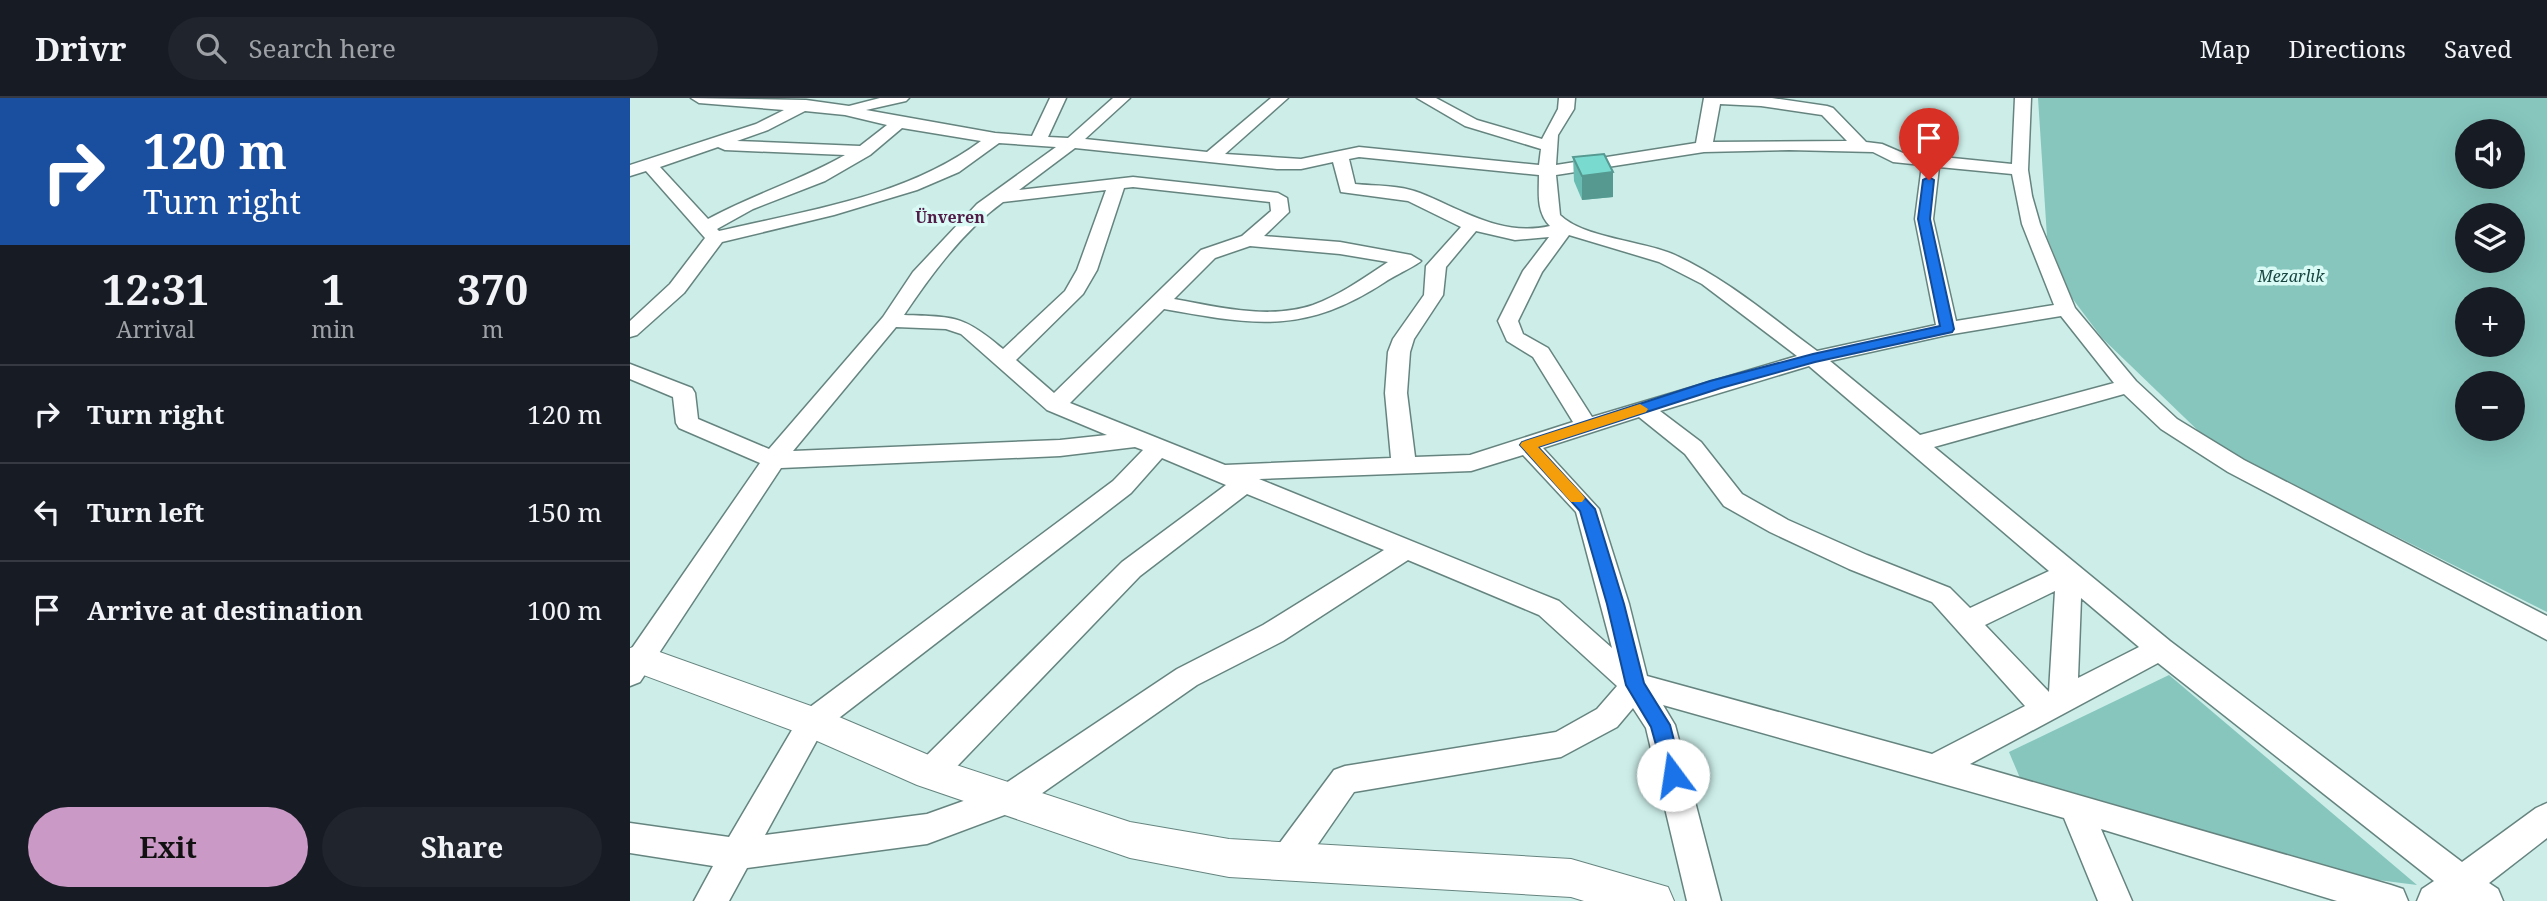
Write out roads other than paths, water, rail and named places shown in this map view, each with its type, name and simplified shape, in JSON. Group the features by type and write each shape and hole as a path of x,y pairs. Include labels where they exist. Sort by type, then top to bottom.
{"street":[{"path":"699,98 812,102 899,123 995,138 1277,164 1301,164 1340,155 1385,153 1547,171 1704,147 1861,146 1876,147 1899,158 2020,170"},
{"path":"845,110 901,98"},
{"path":"1038,141 1058,98"},
{"path":"1122,98 1072,143 983,208 920,276 890,321 774,460 635,666 812,722 930,772 1130,840 1229,858 1289,859 1571,878 1654,901"},
{"path":"1210,158 1280,98"},
{"path":"1425,98 1447,103 1471,124 1549,146"},
{"path":"1567,98 1566,109 1550,135 1547,171 1551,217 1565,228 1689,268 1813,358 2160,649 2474,891"},
{"path":"1704,147 1712,98 1761,101 1827,111 1861,146"},
{"path":"2024,98 2020,170 2023,196 2031,224 2066,309 2128,386 2169,424 2236,466 2547,629"},
{"path":"630,171 762,127 812,102"},
{"path":"630,331 663,307 688,277 710,233 747,205 819,177 864,151 899,123"},
{"path":"710,233 823,212 937,176 995,138"},
{"path":"713,144 864,151"},
{"path":"1004,360 1073,294 1087,270 1125,183 1151,151"},
{"path":"1340,155 1347,188 1412,196 1472,225 1515,234 1543,233 1565,228"},
{"path":"1931,161 1924,219 1947,329"},
{"path":"649,165 710,233"},
{"path":"997,197 1125,183 1278,198 1280,212 1248,240 1208,254 1055,405"},
{"path":"1405,466 1396,381 1398,352 1409,331 1433,300 1438,286 1436,266 1472,225"},
{"path":"1565,228 1533,271 1508,321 1514,337 1541,353 1587,426"},
{"path":"1248,240 1340,248 1436,266"},
{"path":"1159,302 1250,317 1309,312 1353,293 1405,260"},
{"path":"1219,473 1471,463 1642,408 1813,358 1947,329 2066,309"},
{"path":"890,321 949,323 968,330 1055,405 1549,608 1635,685 1660,725 1704,901"},
{"path":"630,371 684,393 687,424 774,460 1147,443"},
{"path":"1916,444 2128,386"},
{"path":"1642,408 1693,448 1733,500 1779,526 1941,595 2054,705"},
{"path":"711,901 812,722 1122,487 1147,443"},
{"path":"1527,445 1587,509 1616,604 1635,685"},
{"path":"930,772 1131,569 1245,483"},
{"path":"630,838 738,854 927,829 1007,800 1187,677 1273,633 1406,549"},
{"path":"1966,622 2068,572"},
{"path":"2054,705 2068,572"},
{"path":"1934,768 2160,649"},
{"path":"1635,685 2075,807 2391,901"},
{"path":"1289,859 1345,780 1561,744 1607,718 1635,685"},
{"path":"2075,807 2115,901"},
{"path":"2434,901 2474,891 2547,818"}],"district":[{"name":"Ünveren","path":"950,217"}],"park label":[{"name":"Mezarlık","path":"2291,276"}]}
